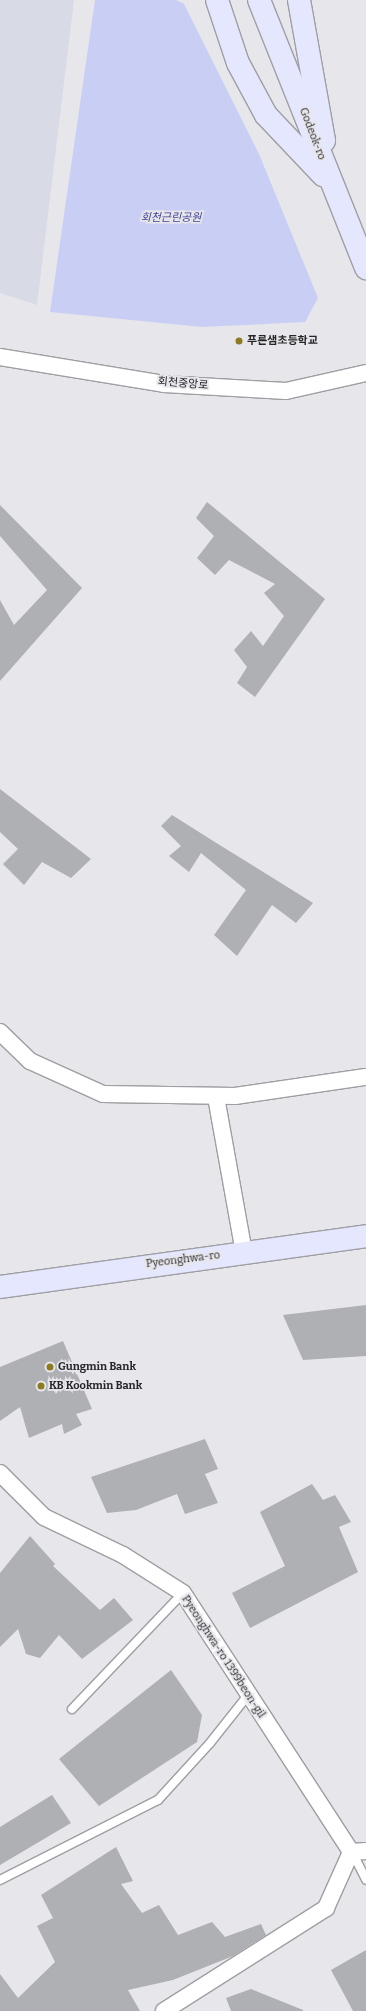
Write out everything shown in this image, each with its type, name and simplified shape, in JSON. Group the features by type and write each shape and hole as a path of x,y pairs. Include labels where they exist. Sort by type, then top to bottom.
{"main road":[{"path":"217,0 238,63 266,115 331,184"},
{"name":"Godeok-ro","path":"259,0 331,184 366,268"},
{"path":"299,0 331,184"},
{"name":"Pyeonghwa-ro","path":"0,1286 366,1236"}],"street":[{"name":"회천중앙로","path":"0,357 164,384 286,391 366,373"},
{"path":"0,1032 30,1061 103,1094 216,1097 366,1077"},
{"path":"216,1097 244,1253"},
{"name":"Pyeonghwa-ro 1399beon-gil","path":"0,1473 44,1517 124,1555 183,1593 248,1695 359,1851"},
{"path":"164,2011 326,1908 359,1851"}],"lane":[{"path":"72,1709 183,1593"},
{"path":"0,1880 158,1800 210,1743 248,1695"},
{"path":"359,1851 366,1880"}],"shaded area":[{"path":"0,0 74,0 37,305 0,293"}],"green space":[{"name":"회천근린공원","path":"95,0 176,0 184,4 259,154 318,298 305,322 202,327 50,312"}],"building":[{"path":"207,502 325,599 255,697 237,683 247,667 234,650 251,631 263,646 284,616 264,593 275,584 229,560 215,575 197,558 214,536 196,518"},
{"path":"0,505 82,588 0,681 0,600 14,625 47,590 0,536"},
{"path":"0,789 91,859 71,878 42,862 24,885 3,864 18,849 0,832"},
{"path":"172,815 313,903 296,923 272,905 237,956 214,935 246,890 201,853 189,872 169,856 181,846 161,826"},
{"path":"366,1305 366,1356 303,1360 283,1315"},
{"name":"KB Kookmin Bank","path":"63,1341 92,1409 76,1414 82,1425 64,1434 62,1424 29,1438 20,1407 0,1421 0,1367"},
{"path":"205,1439 218,1469 205,1474 218,1503 185,1514 177,1494 136,1510 107,1513 91,1477"},
{"path":"312,1484 323,1500 335,1495 351,1522 339,1527 358,1572 250,1628 232,1593 285,1566 260,1512"},
{"path":"30,1536 55,1564 53,1566 100,1610 114,1598 133,1620 82,1659 59,1635 40,1658 26,1654 18,1629 0,1647 0,1573"},
{"path":"171,1670 202,1715 197,1742 99,1806 59,1759"},
{"path":"52,1795 71,1823 0,1865 0,1827"},
{"path":"116,1847 133,1881 121,1884 142,1913 159,1905 178,1935 212,1922 225,1937 261,1924 266,1935 233,1956 173,1980 128,1990 140,2011 0,2011 0,1974 18,1998 55,1962 37,1926 53,1918 41,1895"},
{"path":"366,1950 366,2011 353,2011 331,1970"},
{"path":"251,1989 303,2011 231,2011 226,1998"}],"place":[{"name":"푸른샘초등학교","path":"239,341"},
{"name":"Gungmin Bank","path":"50,1367"},
{"name":"KB Kookmin Bank","path":"41,1386"}]}
